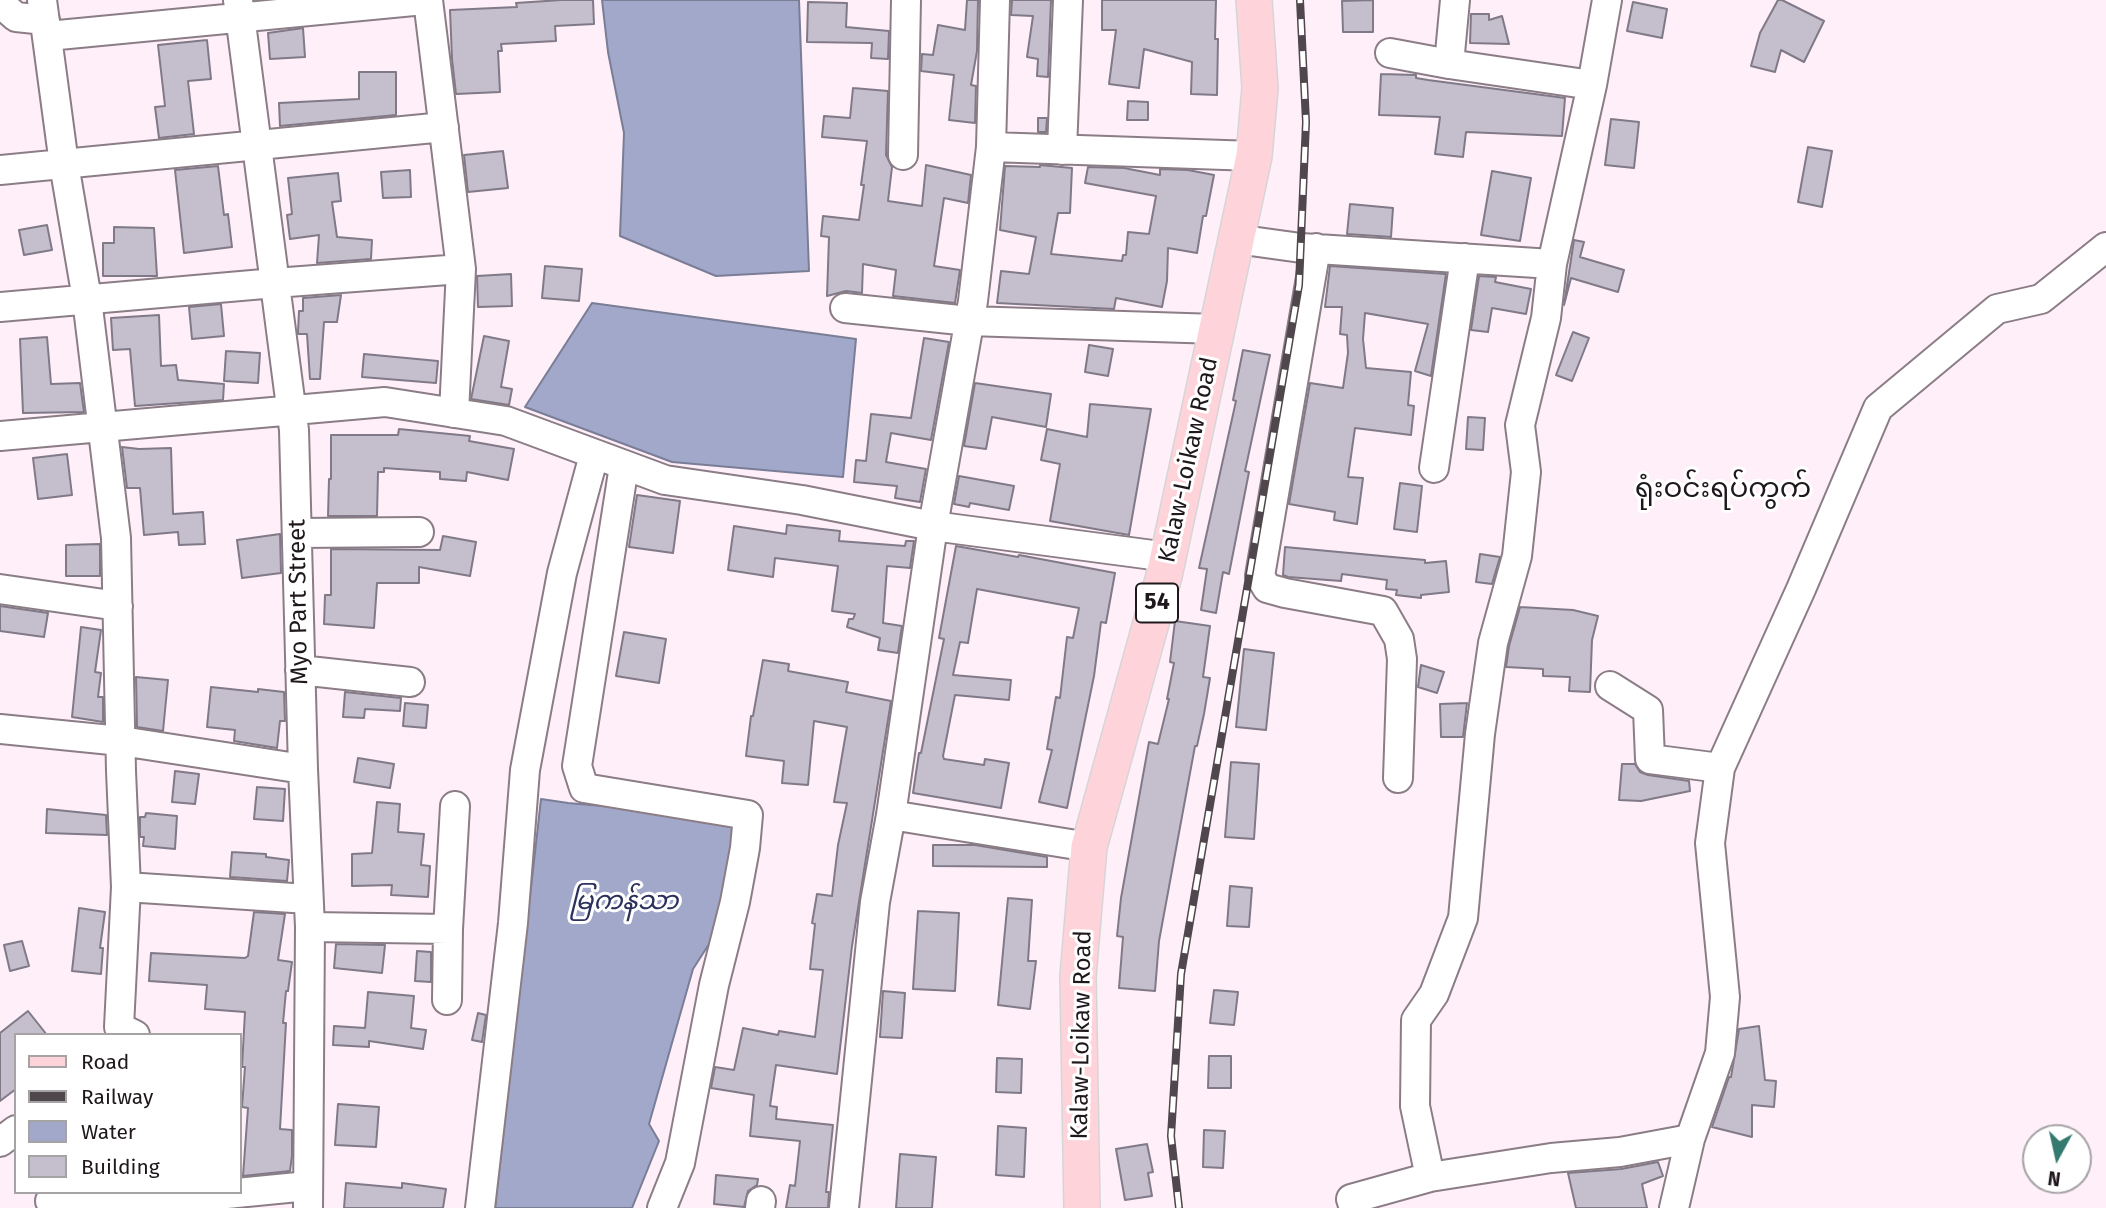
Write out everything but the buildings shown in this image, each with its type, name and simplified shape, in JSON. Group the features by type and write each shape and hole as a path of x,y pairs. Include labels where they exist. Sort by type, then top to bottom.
{"main road":[{"name":"Kalaw-Loikaw Road","path":"1082,1208 1078,976 1089,847 1168,557 1254,156 1260,88 1254,0"}],"street":[{"path":"0,3 16,17 45,18 426,0 461,269 454,412"},
{"path":"903,155 906,0"},
{"path":"844,1208 875,902 891,815 933,526 969,321 991,147 995,0"},
{"path":"1062,150 1068,0"},
{"path":"1449,64 1455,0"},
{"path":"1430,1177 1415,1106 1416,1020 1434,994 1463,918 1480,734 1493,643 1517,556 1526,472 1520,425 1546,318 1552,264 1592,85 1607,0"},
{"name":"Myo Part Street","path":"239,9 294,430 310,927 308,1197"},
{"path":"45,18 64,164 87,299 116,538 126,887 119,1027 131,1033"},
{"path":"1390,53 1592,85"},
{"path":"0,170 444,127"},
{"path":"991,147 1254,156"},
{"path":"1236,239 1301,248 1552,264"},
{"path":"1674,1208 1690,1139 1720,1053 1726,997 1710,843 1720,768 1801,589 1878,408 1997,309 2041,299 2106,247"},
{"path":"1316,248 1260,576 1267,588 1383,611 1399,639 1402,659 1398,778"},
{"path":"1434,467 1465,258"},
{"path":"0,307 461,269"},
{"path":"845,308 969,321 1217,329"},
{"path":"0,436 385,402 506,421 665,480 802,500 933,526 1168,557"},
{"path":"480,1208 513,923 525,770 562,573 594,455"},
{"path":"625,466 577,766 584,788 748,815 735,902 714,985 680,1163 662,1208"},
{"path":"297,533 419,532"},
{"path":"0,589 118,606"},
{"path":"300,670 410,682"},
{"path":"1610,686 1648,710 1650,759 1720,768"},
{"path":"0,729 121,741 303,769"},
{"path":"447,1000 447,929 455,806"},
{"path":"891,815 1089,847"},
{"path":"126,887 308,899"},
{"path":"310,927 447,929"},
{"path":"1354,1208 1351,1199 1430,1177 1551,1158 1620,1152 1690,1139"},
{"path":"50,1201 308,1197"}],"water":[{"path":"602,0 799,0 809,271 716,276 620,236 624,133 608,52"},
{"path":"592,303 856,339 843,477 672,462 525,407"},
{"name":"မြကန်သာ","path":"541,799 740,818 720,927 693,969 649,1124 659,1141 632,1208 495,1208"}],"railway":[{"path":"1179,1208 1171,1136 1181,974 1299,285 1306,122 1300,0"}],"district":[{"name":"ရုံးဝင်းရပ်ကွက်","path":"1723,489"}]}
